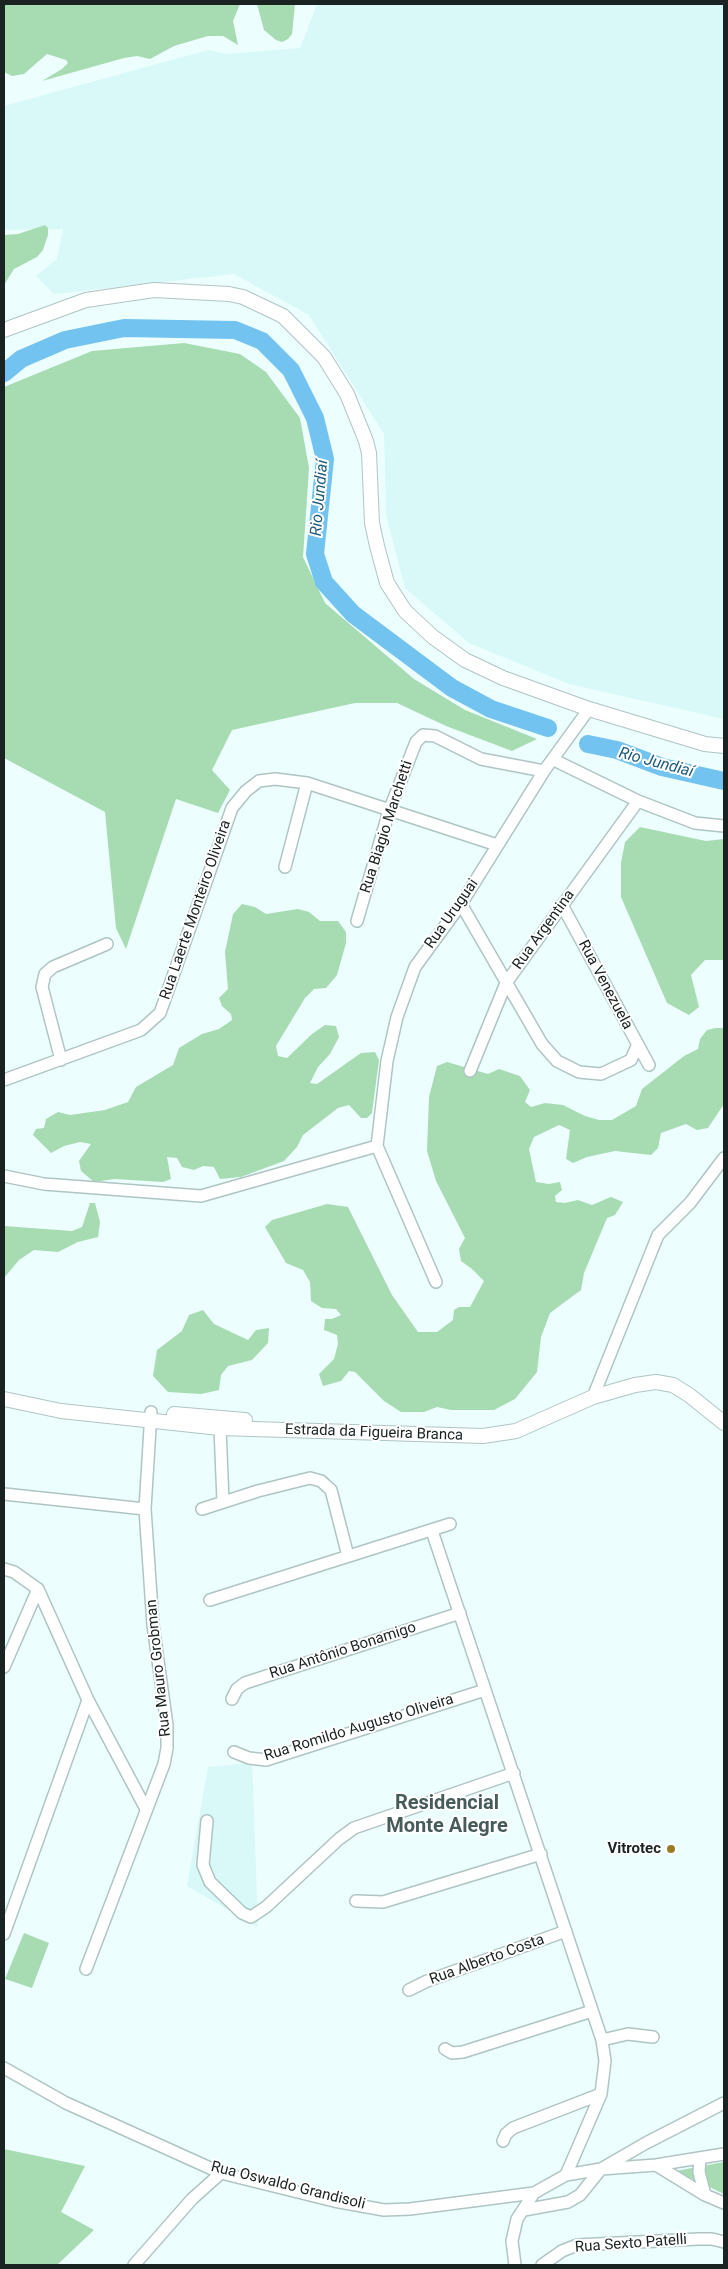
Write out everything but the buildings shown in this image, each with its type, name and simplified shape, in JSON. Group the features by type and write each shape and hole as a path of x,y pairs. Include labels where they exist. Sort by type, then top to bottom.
{"main road":[{"path":"4,330 86,300 154,290 229,294 243,297 283,316 324,357 347,394 369,453 372,523 387,583 405,611 433,637 465,660 503,678 589,709 705,744 724,746"},
{"name":"Estrada da Figueira Branca","path":"4,1399 61,1410 315,1431 483,1436 516,1431 593,1397 635,1385 656,1382 673,1385 724,1422"},
{"path":"4,1391 151,1417"}],"street":[{"name":"Rua Uruguai","path":"377,1146 387,1061 397,1017 414,967 461,904 544,771 554,760 589,709"},
{"name":"Rua Biagio Marchetti","path":"357,922 389,811 416,742 423,735 435,736 481,759 544,771"},
{"path":"554,760 638,802 695,823 724,826"},
{"name":"Rua Laerte Monteiro Oliveira","path":"4,1080 141,1030 160,1012 232,808 246,791 259,781 275,779 307,783 497,845"},
{"path":"285,866 307,783"},
{"name":"Rua Argentina","path":"470,1071 506,983 638,802"},
{"path":"461,904 550,1055 579,1072 602,1074 631,1060 637,1046"},
{"name":"Rua Venezuela","path":"562,905 649,1065"},
{"path":"61,1060 42,987 44,974 53,967 107,944"},
{"path":"4,1176 44,1184 201,1196 377,1146 436,1282"},
{"path":"593,1397 658,1236 690,1203 724,1158"},
{"name":"Rua Mauro Grobman","path":"86,1969 167,1748 166,1716 153,1625 145,1509 151,1417"},
{"path":"218,1423 223,1502"},
{"path":"202,1509 310,1478 321,1481 331,1490 348,1556"},
{"path":"4,1494 145,1509"},
{"path":"210,1600 450,1524"},
{"path":"432,1531 602,2040 605,2061 601,2094 566,2175"},
{"path":"4,1569 14,1572 38,1589 88,1700 146,1809"},
{"path":"4,1667 38,1589"},
{"name":"Rua Antônio Bonamigo","path":"232,1699 237,1689 245,1683 460,1613"},
{"name":"Rua Romildo Augusto Oliveira","path":"234,1752 249,1758 266,1760 485,1690"},
{"path":"4,1934 88,1700"},
{"path":"77,1729 98,1719"},
{"path":"207,1821 204,1865 210,1882 242,1913 251,1917 266,1907 339,1839 354,1828 514,1773"},
{"path":"356,1901 383,1902 541,1854"},
{"name":"Rua Alberto Costa","path":"409,1990 427,1981 566,1932"},
{"path":"445,2049 452,2053 463,2052 592,2012"},
{"path":"602,2040 628,2034 653,2037"},
{"name":"Rua Oswaldo Grandisoli","path":"4,2068 66,2102 221,2173 334,2201 384,2210 448,2206 534,2193"},
{"path":"503,2141 506,2134 513,2128 601,2094"},
{"path":"524,2210 568,2202 580,2195 601,2169 646,2143 724,2103"},
{"path":"515,2265 512,2241 517,2219 534,2193 566,2175 601,2169 656,2166 724,2154"},
{"path":"700,2158 699,2172 705,2195"},
{"path":"656,2166 705,2195 724,2203"},
{"path":"134,2265 192,2200 221,2173"},
{"name":"Rua Sexto Patelli","path":"542,2265 562,2251 577,2245 698,2239 712,2239 724,2242"}],"shaded area":[{"path":"317,4 724,4 724,719 569,684 469,643 405,588 386,515 384,434 309,315 234,274 54,294 36,276 57,259 63,229 4,230 4,106 208,50 226,54 300,48"},
{"path":"252,1763 258,1927 187,1886 208,1767"}],"green space":[{"path":"4,4 240,4 233,21 238,45 223,36 208,36 174,46 150,59 137,56 124,58 42,81 62,69 68,63 66,60 47,54 24,74 12,76 4,72"},
{"path":"257,4 295,4 292,34 288,39 282,42 276,40 264,30"},
{"path":"45,225 48,228 48,235 43,250 37,257 14,269 4,285 4,235 18,234"},
{"path":"184,343 240,354 266,372 300,418 309,468 303,557 325,603 414,679 465,710 537,739 512,751 446,726 397,703 355,703 232,730 212,770 230,790 218,813 176,799 126,949 116,928 105,812 4,758 4,387 92,351"},
{"path":"640,827 706,841 724,839 724,960 705,960 691,975 699,1007 689,1015 667,1003 621,897 621,863 625,842"},
{"path":"242,904 255,907 266,914 298,909 309,912 320,921 338,921 346,932 346,943 337,975 326,988 314,989 305,998 276,1046 278,1056 287,1058 312,1034 325,1025 336,1026 339,1037 330,1054 318,1067 310,1083 317,1084 361,1053 375,1052 379,1060 372,1113 367,1118 361,1118 349,1105 338,1108 303,1135 297,1147 284,1161 241,1177 220,1179 214,1167 203,1166 194,1170 182,1167 177,1158 167,1157 171,1179 163,1182 115,1179 94,1182 81,1171 79,1161 91,1144 80,1142 64,1146 51,1153 33,1135 36,1129 44,1128 46,1119 58,1112 70,1115 105,1110 128,1102 136,1087 173,1065 179,1048 202,1034 219,1029 232,1020 231,1014 222,1006 219,998 228,989 225,952 233,914"},
{"path":"724,1028 724,1104 708,1128 697,1130 686,1124 661,1133 658,1148 651,1155 615,1151 587,1157 573,1163 566,1159 570,1130 559,1125 534,1137 529,1149 536,1182 549,1184 560,1182 562,1190 555,1196 556,1202 565,1203 578,1200 592,1205 611,1197 623,1202 615,1215 607,1218 584,1273 581,1290 550,1313 541,1337 537,1372 515,1399 494,1410 451,1410 437,1407 424,1412 401,1412 384,1401 355,1372 349,1371 341,1381 323,1386 319,1374 334,1359 338,1344 337,1335 324,1330 325,1319 332,1319 341,1315 336,1309 322,1308 311,1301 310,1282 303,1270 286,1263 265,1227 272,1220 327,1204 348,1207 392,1295 418,1332 437,1332 453,1320 454,1310 459,1307 470,1307 484,1281 461,1261 459,1249 465,1238 436,1181 427,1151 429,1097 437,1066 447,1062 488,1074 499,1069 520,1076 530,1090 525,1102 531,1107 545,1103 563,1105 585,1116 599,1120 612,1120 636,1106 642,1089 684,1056 698,1049 700,1039 707,1030"},
{"path":"90,1203 95,1203 100,1222 98,1237 78,1242 58,1252 34,1250 19,1260 4,1278 4,1226 72,1231 82,1227"},
{"path":"203,1310 214,1324 248,1340 256,1330 269,1328 268,1343 252,1360 228,1366 221,1375 219,1390 201,1394 168,1392 153,1376 157,1350 182,1331 189,1315"},
{"path":"24,1933 49,1943 32,1988 5,1979"},
{"path":"4,2149 85,2166 61,2212 94,2230 57,2265 4,2265"},
{"path":"724,2162 724,2194 676,2171"}],"waterway":[{"name":"Rio Jundiaí","path":"4,373 21,359 65,340 124,328 235,330 262,341 291,370 315,418 325,459 315,554 324,582 353,614 452,688 491,709 548,728"},
{"name":"Rio Jundiaí","path":"588,744 617,750 662,767 724,781"}],"place":[{"name":"Vitrotec","path":"671,1849"}],"district":[{"name":"Residencial Monte Alegre","path":"447,1816"}]}
